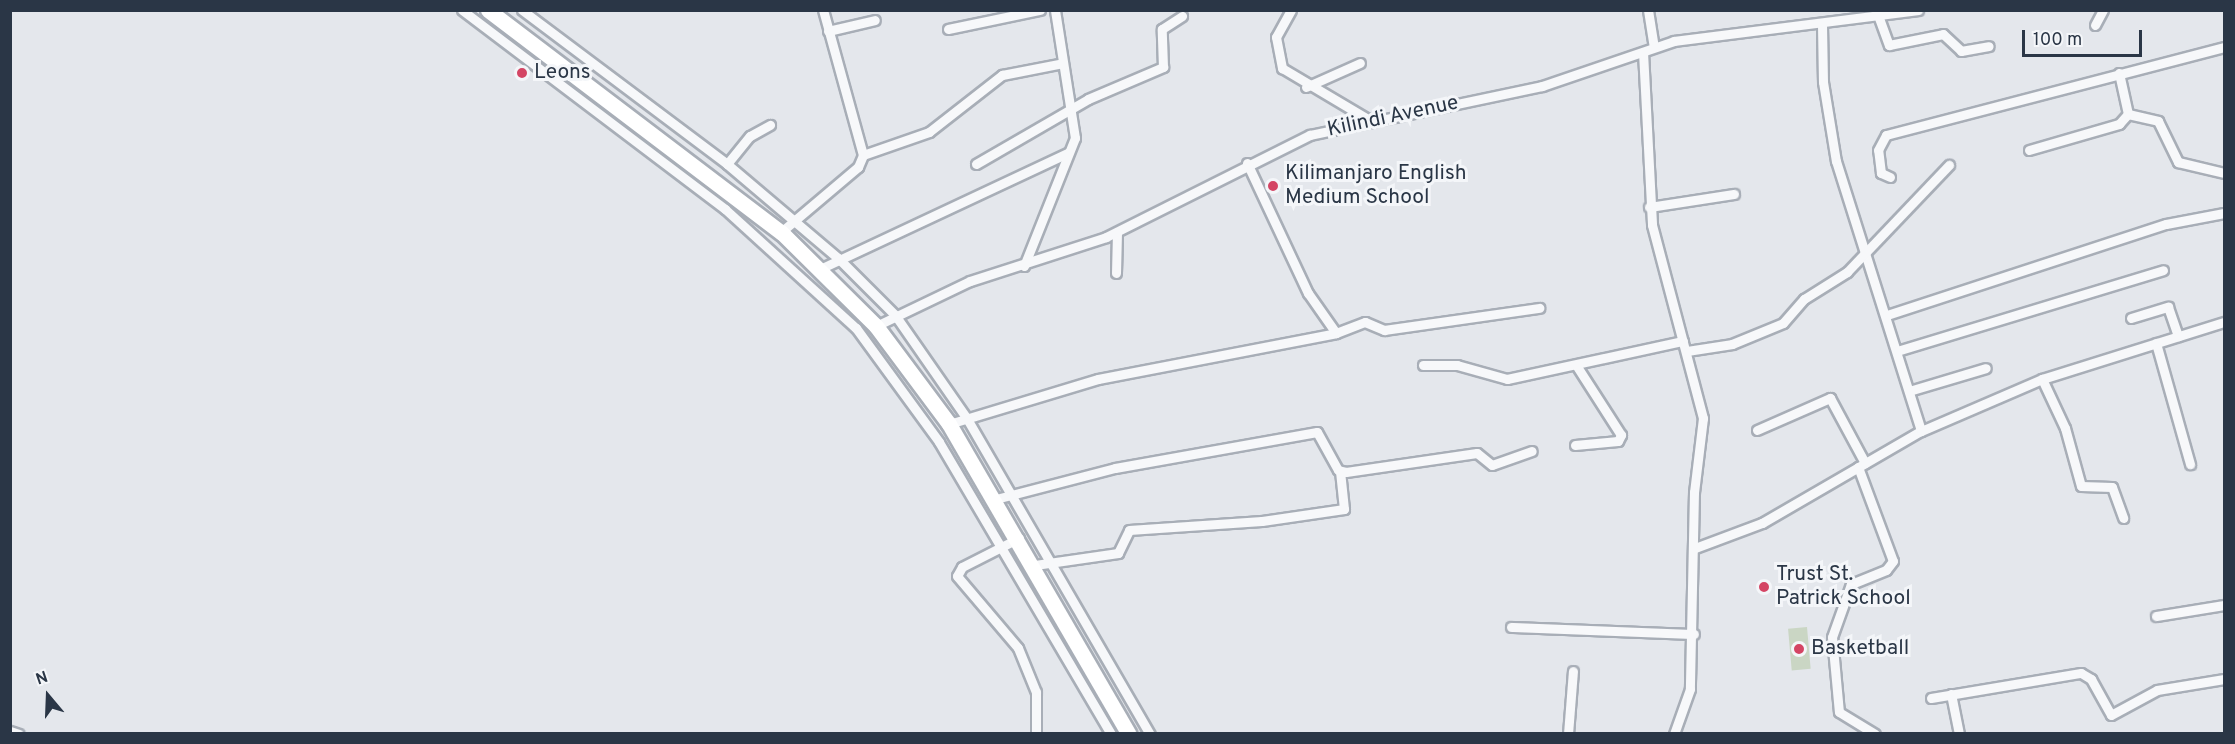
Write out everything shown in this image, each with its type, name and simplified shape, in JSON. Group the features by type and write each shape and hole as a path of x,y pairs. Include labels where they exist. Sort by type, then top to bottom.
{"highway":[{"path":"488,10 781,232 822,268 876,326 949,424 992,500 1035,565 1129,734"}],"street":[{"path":"462,10 724,209 839,312 918,410 1111,734"},
{"path":"522,10 727,164 838,258 895,315 966,417 1150,734"},
{"path":"781,232 858,167 863,155 823,10"},
{"path":"948,29 1040,10"},
{"path":"1024,266 1075,138 1073,110 1055,10"},
{"path":"1302,10 1291,11 1276,37 1277,58 1289,76 1368,119"},
{"path":"1648,10 1654,46"},
{"name":"Kilindi Avenue","path":"876,326 970,281 1024,266 1117,232 1247,163 1310,135 1368,119 1542,86 1643,52 1654,46 1879,18 1918,10"},
{"path":"2096,25 2103,10"},
{"path":"976,164 1073,110 1163,67 1162,29 1182,15"},
{"path":"1879,18 1889,45 1943,34 1961,51 1989,46"},
{"path":"828,31 875,20"},
{"path":"1822,25 1823,82 1836,161 1887,315 1921,431"},
{"path":"1890,177 1881,173 1880,138 2224,47"},
{"path":"1643,52 1649,207 1703,418 1694,492 1694,634 1690,689 1674,734"},
{"path":"863,155 929,132 1002,75 1063,63"},
{"path":"1306,87 1360,63"},
{"path":"2119,73 2128,114"},
{"path":"2029,150 2100,133 2128,114 2158,121 2178,162 2224,173"},
{"path":"727,164 750,136 770,125"},
{"path":"822,268 838,258 1068,153"},
{"path":"1247,163 1308,293 1336,333"},
{"path":"1422,365 1457,365 1507,379 1685,346 1732,344 1778,327 1804,298 1830,285 1866,252 1948,165"},
{"path":"1649,207 1734,194"},
{"path":"1887,315 2166,224 2224,213"},
{"path":"1116,273 1117,232"},
{"path":"1897,351 2163,270"},
{"path":"2131,318 2168,307 2178,336"},
{"path":"949,424 1098,379 1336,333 1365,322 1384,330 1539,308"},
{"path":"1695,548 1762,523 1921,431 2042,379 2224,322"},
{"path":"2156,342 2190,464"},
{"path":"1575,444 1618,441 1621,435 1576,365"},
{"path":"1909,391 1986,368"},
{"path":"2042,379 2065,428 2081,486 2112,487 2123,518"},
{"path":"1757,430 1830,398 1861,465 1893,561 1886,570 1851,584 1832,637 1839,712 1875,734"},
{"path":"992,500 1011,493 1250,441 1317,432 1340,472 1344,509 1262,521 1129,530 1118,553 1051,560 1035,565"},
{"path":"1340,472 1477,453 1492,465 1532,451"},
{"path":"1019,538 962,567 957,576 1018,648 1036,692 1036,734"},
{"path":"2156,616 2224,605"},
{"path":"1511,627 1694,634"},
{"path":"1568,734 1573,671"},
{"path":"1931,698 2081,673 2091,679 2111,715 2157,690 2224,679"},
{"path":"1951,694 1959,734"},
{"path":"10,731 19,734"}],"green space":[{"name":"Basketball","path":"1807,627 1811,669 1792,670 1788,629"}],"place":[{"name":"Leons","path":"522,73"},
{"name":"Kilimanjaro English Medium School","path":"1273,186"},
{"name":"Trust St. Patrick School","path":"1764,587"},
{"name":"Basketball","path":"1799,649"}]}
